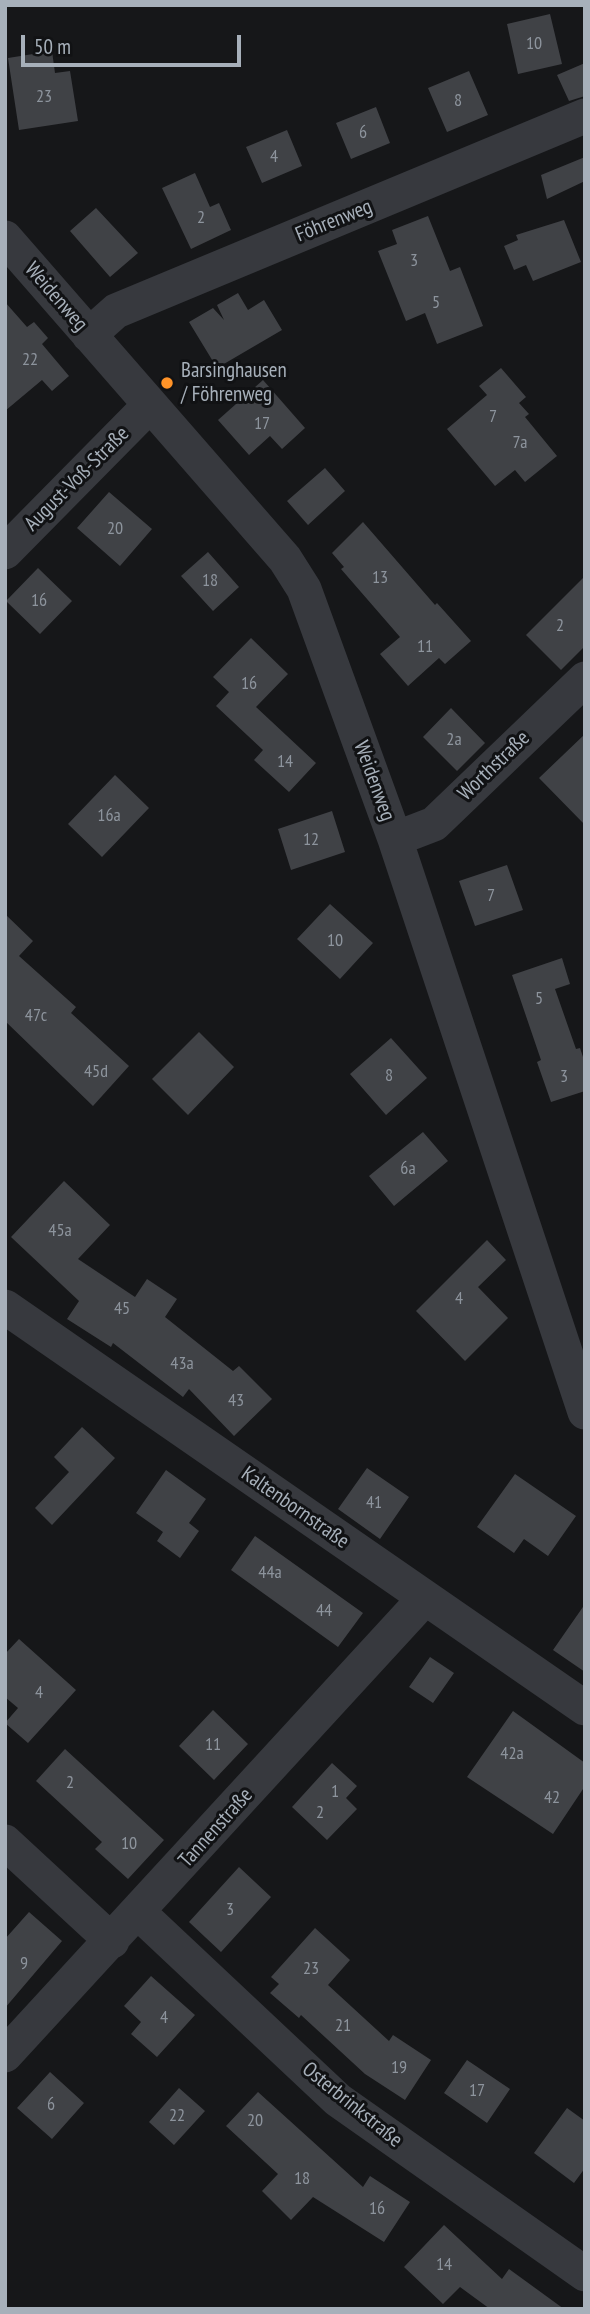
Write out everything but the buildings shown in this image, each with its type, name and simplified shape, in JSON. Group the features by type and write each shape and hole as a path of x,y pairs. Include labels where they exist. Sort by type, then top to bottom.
{"street":[{"name":"Föhrenweg","path":"89,335 116,311 585,116"},
{"name":"Weidenweg","path":"5,238 285,559 304,589 395,839 585,1412"},
{"name":"August-Voß-Straße","path":"5,552 149,406"},
{"name":"Worthstraße","path":"395,839 434,824 585,678"},
{"name":"Kaltenbornstraße","path":"5,1307 585,1708"},
{"name":"Tannenstraße","path":"5,2055 139,1913 425,1598"},
{"path":"5,1842 113,1941"},
{"name":"Osterbrinkstraße","path":"139,1913 338,2099 585,2274"}],"place":[{"name":"Barsinghausen / Föhrenweg","path":"167,383"}]}
